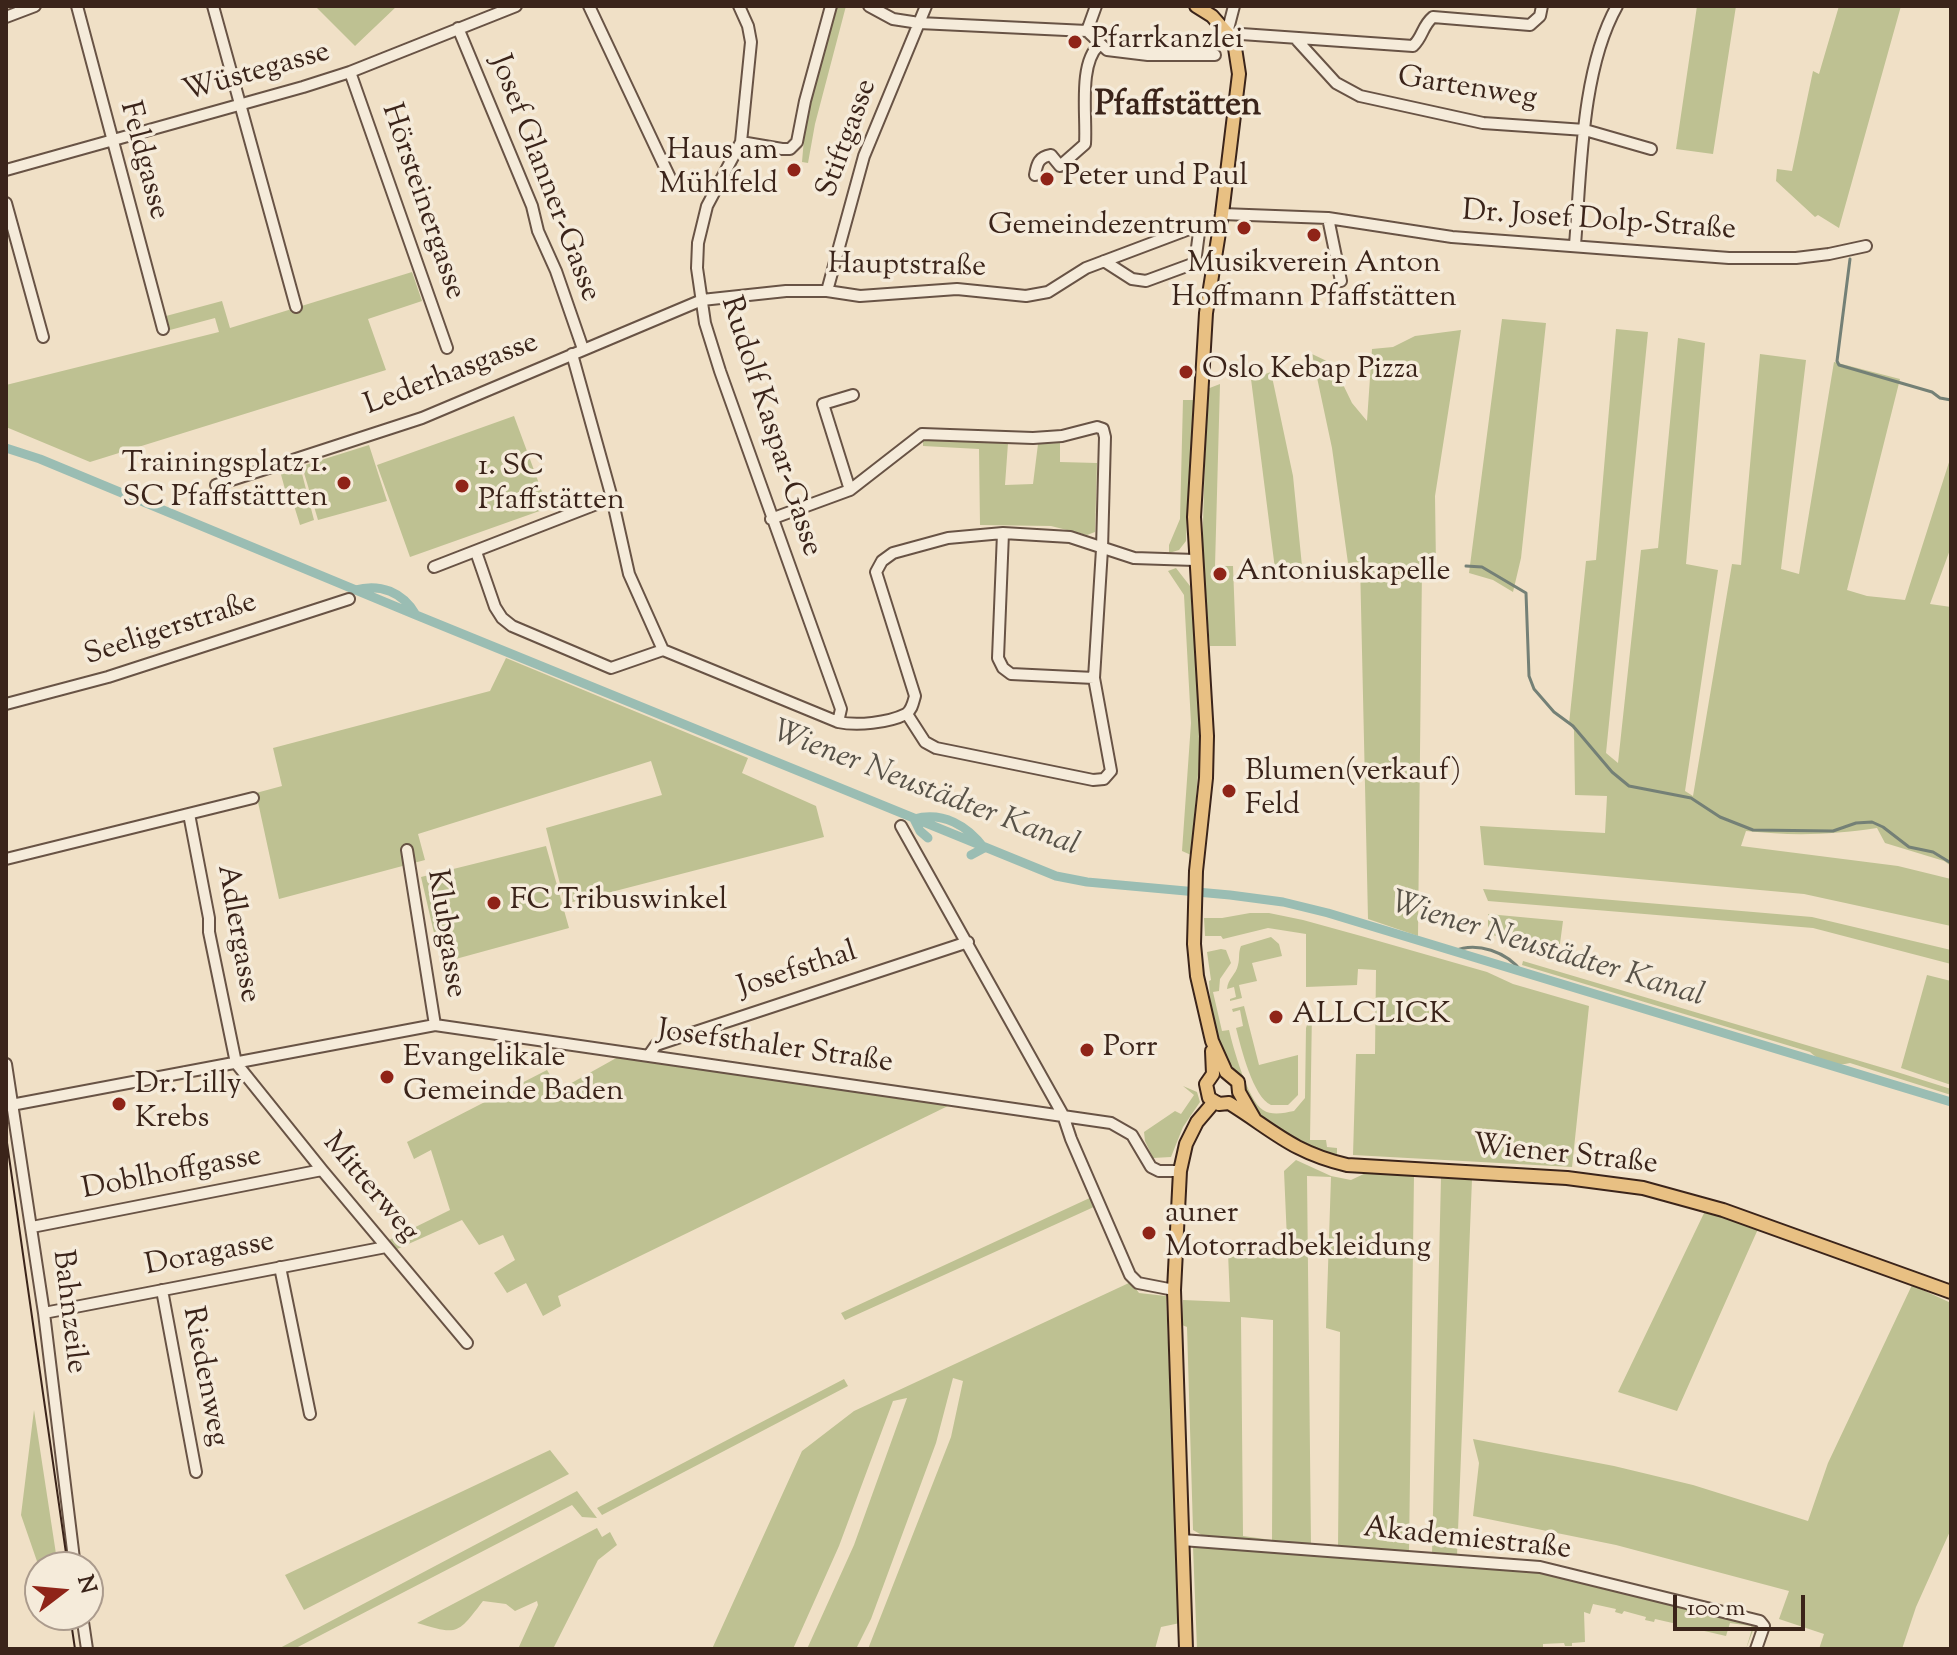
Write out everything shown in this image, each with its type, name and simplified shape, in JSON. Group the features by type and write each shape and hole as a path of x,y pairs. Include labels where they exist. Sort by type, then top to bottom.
{"main road":[{"path":"1196,6 1212,16 1227,33"},
{"name":"Wiener Straße","path":"1220,1073 1197,976 1195,901 1207,736 1194,517 1206,313 1239,74 1235,48 1227,33"},
{"name":"Wiener Straße","path":"1220,1073 1235,1077 1239,1092 1255,1120"},
{"name":"Wiener Straße","path":"1220,1073 1206,1084 1206,1091 1214,1102 1229,1103 1293,1147 1318,1158 1347,1165 1567,1178 1643,1188 1723,1210 1951,1292"},
{"path":"1229,1103 1239,1092"},
{"path":"1186,1649 1174,1290 1180,1171 1186,1144 1197,1122 1214,1102"}],"street":[{"path":"6,17 35,6"},
{"name":"Feldgasse","path":"77,6 163,329"},
{"path":"213,6 296,307"},
{"name":"Wüstegasse","path":"6,170 350,72 516,6"},
{"path":"589,6 671,180"},
{"name":"Rudolf Kaspar-Gasse","path":"739,6 751,42 741,142 707,206 698,243 697,268 705,323 771,519 841,709 838,722"},
{"path":"741,142 790,149 797,142 831,6"},
{"path":"869,6 893,19 919,23 1087,31 1107,50 1148,55 1215,55"},
{"name":"Stiftgasse","path":"827,291 864,156 926,6"},
{"path":"1087,31 1096,6"},
{"path":"1234,6 1227,33 1413,46 1421,38 1423,25 1433,17 1530,25 1540,16 1542,6"},
{"path":"1575,245 1585,130 1595,61 1605,28 1617,6"},
{"name":"Josef Glanner-Gasse","path":"458,28 556,271 629,574 663,650"},
{"name":"Gartenweg","path":"1295,38 1336,83 1360,96 1483,123 1585,130 1651,149"},
{"path":"1313,56 1316,40"},
{"path":"1035,175 1042,157 1051,155 1060,166 1085,144 1086,78 1091,52 1099,45"},
{"name":"Hörsteinergasse","path":"350,72 447,348"},
{"path":"6,203 43,337"},
{"path":"1328,218 1341,281"},
{"name":"Dr. Josef Dolp-Straße","path":"1200,225 1221,219 1328,218 1452,237 1729,258 1796,258 1866,246"},
{"path":"1195,263 1200,225"},
{"name":"Hauptstraße","path":"702,300 786,291 827,291 860,296 957,289 1026,296 1048,292 1086,268 1200,225"},
{"path":"1104,261 1132,279 1146,281 1195,263 1212,265"},
{"name":"Lederhasgasse","path":"216,485 422,418 702,300"},
{"path":"850,490 823,404 853,395"},
{"path":"771,519 850,490 922,434 1033,438 1062,436 1097,427 1103,429 1102,549 1094,678 1111,771 1104,779 1093,780 936,748 925,742 907,714"},
{"path":"434,567 612,498"},
{"path":"476,552 495,607 512,626 611,668 663,650 838,722 859,726 907,714 915,696 876,572 882,561 893,553 948,538 1003,533 1070,537 1134,558 1195,560"},
{"path":"1003,533 998,658 1003,668 1011,674 1094,678"},
{"name":"Seeligerstraße","path":"6,704 108,677 349,599"},
{"path":"6,859 253,798"},
{"name":"Adlergasse","path":"189,814 236,1063"},
{"path":"901,826 906,840 968,942 1063,1115 1130,1275 1138,1283 1174,1290"},
{"name":"Klubgasse","path":"407,850 435,1025"},
{"name":"Josefsthal","path":"649,1055 656,1045 968,942"},
{"name":"Josefsthaler Straße","path":"9,1106 435,1025 1111,1123 1132,1135 1151,1167 1159,1171 1180,1171"},
{"name":"Mitterweg","path":"236,1063 467,1343"},
{"name":"Bahnzeile","path":"6,1064 9,1106 32,1227 44,1313 73,1551"},
{"name":"Doblhoffgasse","path":"32,1227 322,1170"},
{"name":"Doragasse","path":"44,1313 386,1247"},
{"path":"280,1267 310,1414"},
{"name":"Riedenweg","path":"162,1290 196,1472"},
{"name":"Akademiestraße","path":"1182,1540 1540,1567 1760,1621 1764,1626 1756,1649"}],"green space":[{"path":"315,6 397,6 355,46"},
{"path":"835,6 846,6 808,163 802,162 806,115"},
{"path":"1697,6 1736,6 1713,154 1676,149"},
{"path":"1839,6 1901,6 1839,228 1818,215 1815,217 1776,181 1777,169 1792,171 1813,71 1819,74"},
{"path":"412,272 422,301 368,319 386,370 90,462 6,427 6,385 219,332 215,318 170,330 166,316 222,301 230,328"},
{"path":"1502,319 1546,323 1521,558 1513,592 1493,580 1469,573"},
{"path":"1616,329 1648,332 1606,753 1618,763 1641,550 1658,548 1678,338 1705,343 1686,564 1718,570 1685,791 1693,796 1732,564 1741,565 1760,354 1806,360 1781,569 1799,574 1834,362 1900,379 1847,590 1867,596 1905,600 1951,456 1951,547 1930,604 1951,607 1951,866 1944,861 1885,843 1877,828 1812,834 1746,831 1741,846 1898,866 1951,879 1951,926 1804,894 1484,865 1480,826 1605,833 1607,796 1575,795 1574,730 1569,724 1586,561 1596,560"},
{"path":"1461,330 1435,496 1436,567 1422,567 1418,936 1368,919 1360,562 1348,563 1332,448 1312,354 1333,364 1352,403 1367,421 1372,349 1393,347 1415,336"},
{"path":"1271,372 1293,476 1302,566 1275,569 1251,379"},
{"path":"1220,384 1215,566 1233,566 1236,646 1210,646 1203,572 1207,389"},
{"path":"1183,400 1195,400 1193,482 1186,541 1179,550 1169,553 1169,545 1180,519"},
{"name":"1. SC Pfaffstätten","path":"514,416 548,508 410,557 377,465"},
{"path":"923,437 1008,443 1005,485 1033,484 1038,444 1060,443 1060,462 1097,463 1095,532 1087,535 1051,526 980,525 979,449 923,446"},
{"name":"Trainingsplatz 1. SC Pfaffstättten","path":"369,445 387,501 318,520 302,466"},
{"path":"300,466 314,520 300,525 292,499 288,500 280,471"},
{"path":"1176,568 1190,586 1199,695 1200,752 1191,855 1182,851 1191,723 1184,595 1168,571"},
{"path":"506,658 748,758 742,773 816,806 824,837 565,904 546,828 662,795 651,761 418,834 425,860 279,899 256,793 282,786 273,748 490,691"},
{"name":"FC Tribuswinkel","path":"546,846 569,928 441,963 421,877"},
{"path":"1483,889 1812,917 1951,950 1951,964 1813,928 1488,901"},
{"path":"1269,913 1303,920 1487,972 1513,984 1589,1006 1572,1167 1353,1155 1356,1054 1375,1054 1376,970 1358,969 1357,985 1306,987 1306,934 1268,928 1223,939 1221,936 1205,936 1204,918"},
{"path":"1488,914 1563,921 1559,951 1488,934"},
{"path":"1271,937 1279,944 1282,956 1252,963 1257,981 1239,985 1242,998 1230,1001 1236,997 1234,987 1227,989 1237,968 1241,946"},
{"path":"1226,950 1231,963 1220,979 1219,991 1213,992 1222,1031 1229,1030 1252,1096 1257,1105 1267,1112 1278,1114 1294,1111 1305,1098 1306,1028 1312,1010 1310,1140 1326,1140 1327,1147 1337,1148 1337,1154 1333,1156 1290,1138 1270,1126 1251,1105 1224,1052 1213,1019 1207,952"},
{"path":"1523,961 1897,1072 1951,1089 1951,1095 1850,1063 1828,1063 1810,1052 1522,965"},
{"path":"1927,975 1951,981 1951,1085 1901,1068"},
{"path":"1244,1006 1259,1065 1298,1055 1298,1095 1288,1105 1271,1105 1253,1082 1236,1028 1243,1026 1240,1010 1233,1012 1232,1009"},
{"path":"618,1057 952,1104 558,1296 561,1306 543,1316 526,1283 507,1293 494,1273 515,1260 503,1235 479,1245 462,1220 395,1250 387,1241 450,1210 431,1150 414,1159 407,1142 547,1070 559,1090"},
{"path":"1183,1086 1197,1092 1200,1102 1183,1127 1171,1157 1153,1158 1144,1132 1175,1111 1181,1114 1194,1095"},
{"path":"1296,1160 1331,1176 1351,1180 1368,1172 1414,1175 1409,1552 1338,1547 1340,1332 1326,1328 1331,1177 1307,1176 1311,1545 1207,1538 1193,1530 1187,1327 1182,1325 1183,1300 1230,1302 1228,1252 1287,1240 1284,1171","holes":["1241,1317 1273,1320 1272,1540 1243,1536"]},
{"path":"1441,1178 1472,1179 1457,1556 1432,1554"},
{"path":"1094,1196 1096,1206 845,1320 841,1313"},
{"path":"1706,1209 1758,1229 1677,1411 1618,1392"},
{"path":"1131,1282 1139,1293 1166,1296 1180,1623 1161,1627 1155,1649 868,1649 951,1437 963,1381 953,1378 936,1443 871,1619 856,1649 807,1649 854,1545 907,1398 893,1401 839,1546 793,1649 712,1649 802,1451 854,1411"},
{"path":"1912,1285 1951,1303 1951,1529 1916,1607 1902,1649 1819,1649 1824,1634 1779,1619 1789,1591 1616,1545 1473,1516 1479,1463 1473,1439 1614,1466 1693,1485 1808,1521 1828,1463"},
{"path":"844,1379 848,1386 602,1515 597,1508"},
{"path":"34,1410 56,1551 33,1551 21,1515"},
{"path":"550,1450 569,1474 304,1610 285,1575"},
{"path":"577,1491 597,1518 582,1517 572,1505 294,1649 278,1649"},
{"path":"597,1528 602,1537 610,1532 617,1545 598,1560 553,1649 518,1649 538,1605 537,1601 515,1611 506,1604 483,1601 456,1629 417,1623"},
{"path":"1193,1547 1533,1571 1755,1625 1746,1649 1751,1626 1730,1623 1726,1636 1687,1627 1685,1630 1677,1628 1677,1624 1645,1620 1646,1617 1624,1611 1622,1614 1615,1612 1616,1609 1593,1604 1590,1614 1584,1612 1585,1642 1572,1643 1572,1646 1565,1646 1564,1643 1543,1644 1543,1649 1197,1649"}],"waterway":[{"path":"1850,259 1837,361 1839,365 1951,400"},
{"name":"Wiener Neustädter Kanal","path":"6,448 40,459 1056,876 1087,882 1283,902 1328,913 1951,1102"},
{"path":"1466,566 1482,567 1526,593 1529,676 1534,689 1629,786 1691,798 1720,817 1753,830 1833,831 1856,823 1872,822 1909,847 1933,852 1951,863"},
{"path":"355,590 373,588 390,591 404,600 416,615"},
{"path":"928,838 914,819 935,817 954,822 984,848 971,855"},
{"path":"1454,951 1472,947 1491,950 1508,959 1522,972"}],"tram line":[{"path":"6,1136 66,1551"},
{"path":"72,1631 75,1649"}],"place":[{"name":"Pfarrkanzlei","path":"1075,42"},
{"name":"Haus am Mühlfeld","path":"794,170"},
{"name":"Peter und Paul","path":"1047,179"},
{"name":"Gemeindezentrum","path":"1244,228"},
{"name":"Musikverein Anton Hoffmann Pfaffstätten","path":"1314,235"},
{"name":"Oslo Kebap Pizza","path":"1186,372"},
{"name":"Trainingsplatz 1. SC Pfaffstättten","path":"344,483"},
{"name":"1. SC Pfaffstätten","path":"462,486"},
{"name":"Antoniuskapelle","path":"1220,574"},
{"name":"Blumen(verkauf) Feld","path":"1229,791"},
{"name":"FC Tribuswinkel","path":"494,903"},
{"name":"ALLCLICK","path":"1276,1017"},
{"name":"Porr","path":"1087,1050"},
{"name":"Evangelikale Gemeinde Baden","path":"387,1077"},
{"name":"Dr. Lilly Krebs","path":"119,1104"},
{"name":"auner Motorradbekleidung","path":"1149,1233"}],"district":[{"name":"Pfaffstätten","path":"1178,108"}]}
